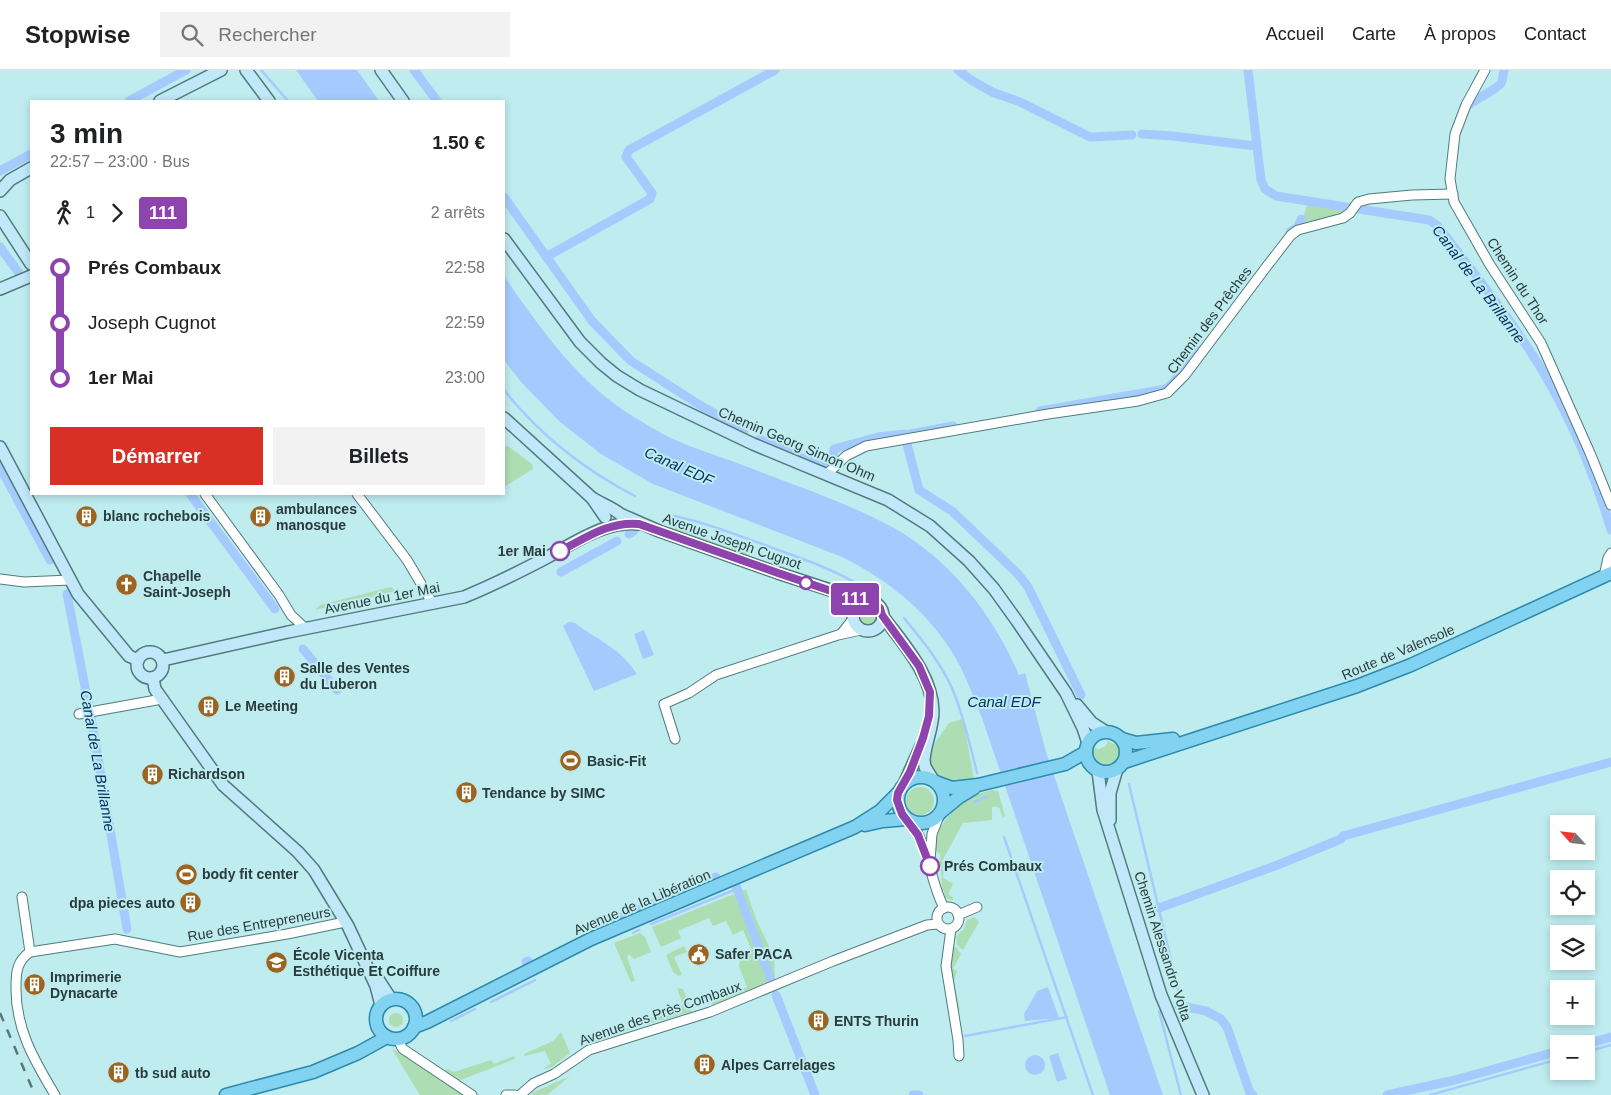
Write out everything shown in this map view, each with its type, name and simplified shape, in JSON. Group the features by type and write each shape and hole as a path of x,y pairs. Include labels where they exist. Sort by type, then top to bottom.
{"main road":[{"name":"Route de Valensole","path":"1121,765 1213,732 1310,703 1411,665 1608,574"},
{"path":"978,786 959,797 940,814 926,823 919,824 907,820 898,808 901,789 910,780 917,777 952,788 978,786 1065,764 1087,747 1095,735 1106,732 1122,740 1126,751 1121,765 1108,773 1065,764"},
{"name":"Route de Valensole","path":"1122,740 1136,743 1213,732"},
{"path":"1087,747 1087,760 1095,769"},
{"path":"934,781 941,788 944,796 944,804 940,814"},
{"name":"Avenue de la Libération","path":"415,1021 445,1012 591,938 855,827 880,812 901,789"},
{"name":"Avenue de la Libération","path":"855,827 883,821 907,820"},
{"path":"226,1095 314,1072 366,1048 393,1038 405,1037 415,1021 413,1008 404,1000 386,1002 375,1015 379,1031 393,1038"},
{"path":"366,1048 377,1026"}],"street":[{"path":"162,100 221,70"},
{"path":"246,70 268,100"},
{"path":"381,70 402,100"},
{"name":"Chemin du Thor","path":"1484,70 1466,105 1455,134 1450,174 1452,194 1460,213 1486,258 1541,343 1587,445 1611,505"},
{"path":"0,192 10,180 30,169"},
{"name":"Chemin des Prêches","path":"826,475 846,456 866,446 1048,414 1138,401 1167,393 1185,375 1291,235 1305,227 1343,218 1358,202 1369,199 1452,194"},
{"path":"0,216 30,262"},
{"name":"Chemin Georg Simon Ohm","path":"505,240 580,342 617,376 640,390 745,440 900,506 930,526 955,548 994,589 1066,693 1092,723 1106,732"},
{"path":"0,289 30,276"},
{"name":"Avenue Joseph Cugnot","path":"505,419 612,518 639,524 843,595 857,610"},
{"path":"0,447 70,580 86,606 129,656 138,660"},
{"path":"206,495 280,595 290,615 306,629"},
{"path":"359,495 407,560 433,604"},
{"name":"Avenue du 1er Mai","path":"163,660 464,597 488,587 596,532 612,518"},
{"path":"1608,574 1608,558 1611,553"},
{"path":"0,579 24,582 70,580"},
{"path":"675,739 663,704 690,693 716,675 841,634 876,629 882,621 880,608 876,603 870,601 857,610 841,634"},
{"path":"857,610 854,623 861,630"},
{"path":"283,634 290,615"},
{"path":"882,615 919,666 925,678 933,710 924,760 925,767 934,781"},
{"path":"876,629 907,649"},
{"path":"151,652 158,654 163,660 162,671 153,678 146,677 140,673 137,667 138,660 143,654 151,652"},
{"path":"153,678 154,687 227,790 310,865 323,882 380,982 386,1002"},
{"name":"Chemin Georg Simon Ohm","path":"1066,693 1083,728 1087,747"},
{"path":"901,789 920,750 927,726 931,698"},
{"path":"86,713 162,699"},
{"name":"Chemin Alessandro Volta","path":"1110,832 1110,793 1121,765"},
{"name":"Chemin Alessandro Volta","path":"1095,769 1110,832 1161,995 1203,1095"},
{"path":"930,866 931,837 940,814"},
{"path":"907,820 918,835 930,866 940,916 944,929 951,928 958,922 958,915 954,909 940,916"},
{"path":"22,897 30,952 20,962 16,976 19,1022 32,1057 55,1095"},
{"path":"958,915 977,907"},
{"name":"Avenue des Près Combaux","path":"520,1095 534,1083 554,1074 589,1050 710,1012 833,961 927,925 940,916"},
{"name":"Rue des Entrepreneurs","path":"30,952 115,939 180,952 346,924"},
{"path":"951,928 946,966 959,1056"},
{"path":"954,1015 964,1013"},
{"path":"393,1038 403,1049 472,1095"},
{"path":"506,1095 516,1095"}],"green space":[{"path":"1308,203 1350,208 1336,216 1301,223"},
{"path":"508,446 532,464 533,469 505,486 505,447"},
{"path":"665,527 677,527 697,532 699,537 731,548 734,545 745,549 749,559"},
{"path":"391,587 396,591 315,610 320,605"},
{"path":"867,604 876,607 879,616 876,625 867,628 858,625 855,616 858,607"},
{"path":"963,719 974,779 953,783 942,778 933,770 930,759 936,741 949,723"},
{"path":"1108,741 1118,746 1121,755 1119,762 1114,767 1107,769 1095,764 1092,758 1094,748 1099,749 1106,746"},
{"path":"920,787 930,791 934,801 930,811 920,815 910,811 906,801 910,791"},
{"path":"992,790 998,791 1005,816 1003,818 999,807 992,807 992,820 963,823 942,861 948,864 942,877 953,884 948,894 953,897 953,900 945,898 944,891 942,890 940,854 936,851 937,831 954,809 971,796"},
{"path":"746,890 756,919 774,957 775,982 714,1006 710,1002 747,987 739,966 741,956 752,951 743,930 733,935 726,921 713,926 709,918 678,931 681,938 661,947 652,927 734,894 753,938 755,937 739,891"},
{"path":"975,917 979,922 963,950 957,945 956,936 964,929 967,920"},
{"path":"640,933 645,937 651,952 634,959 629,954 627,957 635,981 631,982 614,943"},
{"path":"684,946 687,952 674,957 682,975 678,976 673,972 666,955"},
{"path":"953,947 956,947 961,954 953,969 957,971 954,982 960,1010 957,1011 950,972"},
{"path":"677,988 683,989 692,1012 635,1027 599,1043 598,1041 683,1005"},
{"path":"780,993 807,1066 800,1068 773,995"},
{"path":"393,1013 399,1013 403,1020 399,1027 393,1027 389,1023 389,1017"},
{"path":"561,1032 570,1053 552,1067 544,1068 551,1064 545,1051 525,1056 524,1054 553,1041"},
{"path":"392,1049 399,1052 466,1095 420,1095"},
{"path":"514,1056 515,1059 458,1081 443,1071 448,1069 454,1072 491,1060 494,1064"},
{"path":"570,1076 547,1095 531,1095 534,1092"}],"water":[{"path":"296,70 357,70 378,100 317,100"},
{"name":"Canal EDF","path":"505,277 561,353 595,388 634,417 673,439 796,485 875,518 915,541 952,573 968,591 997,631 1019,675 1025,673 1046,752 1163,1095 1110,1095 982,718 961,668 925,617 895,590 842,557 653,484 601,454 560,422 521,382 505,361"},
{"path":"569,622 575,623 616,651 637,674 594,691 563,626"},
{"path":"644,630 654,655 643,659 634,634"},
{"path":"1048,987 1059,1018 1025,1021 1024,1014 1037,991"},
{"path":"1058,1053 1067,1079 1057,1082 1049,1056"},
{"path":"1035,1055 1042,1058 1045,1065 1042,1072 1035,1075 1028,1072 1025,1065 1028,1058"}],"waterway":[{"path":"131,100 186,70"},
{"path":"261,70 287,100"},
{"path":"414,70 436,100"},
{"path":"546,257 650,199 652,193 626,157 629,150 775,70"},
{"path":"958,70 992,92 1020,102 1090,137 1132,135"},
{"name":"Canal de La Brillanne","path":"1248,70 1261,180 1265,189 1276,196 1429,220 1438,226 1512,324 1550,384 1585,455 1611,530"},
{"path":"1470,104 1499,85 1504,70"},
{"path":"1142,134 1256,146"},
{"path":"0,171 30,155"},
{"path":"505,198 592,321 631,361 744,431"},
{"path":"1290,232 1298,227 1301,219"},
{"path":"0,247 19,273"},
{"path":"1040,411 1166,389 1199,350"},
{"path":"505,391 532,421 564,450 598,475 635,496"},
{"path":"905,435 953,426"},
{"path":"760,439 806,460 827,466 833,457 834,449 878,437 905,434"},
{"path":"907,444 919,490 952,511 1018,574 1028,587 1081,695"},
{"name":"Canal de La Brillanne","path":"0,467 50,560"},
{"path":"191,495 275,609"},
{"path":"674,516 719,528 801,558 864,588"},
{"path":"629,534 634,531"},
{"path":"561,572 617,541"},
{"name":"Canal de La Brillanne","path":"67,594 92,723 127,929"},
{"path":"904,618 919,636 946,676 956,698 977,773"},
{"path":"303,649 337,690"},
{"path":"1159,908 1275,866 1341,839 1343,836 1611,762"},
{"path":"1129,784 1182,1006 1176,1007"},
{"path":"974,802 987,797"},
{"path":"1004,837 1093,1095"},
{"path":"631,913 716,877"},
{"path":"736,886 771,980"},
{"path":"651,924 738,889"},
{"path":"606,924 623,916"},
{"path":"633,933 639,930"},
{"path":"491,1002 535,980"},
{"path":"776,995 815,1095"},
{"path":"1182,1006 1206,1011 1221,1019 1227,1027 1250,1093 1253,1095"},
{"path":"451,1021 475,1009"},
{"path":"1160,1011 1181,1095"},
{"path":"965,1036 1067,1017"},
{"path":"1595,1041 1611,1037"},
{"path":"1595,1049 1611,1045"},
{"path":"1387,1095 1451,1081 1550,1054"},
{"path":"1430,1095 1550,1062"},
{"path":"913,1095 919,1095"}],"railway":[{"path":"0,1013 35,1095"}],"bus line":[{"name":"111","path":"560,551 596,532 616,526 619,523 639,524 864,602 876,603 882,615 919,666 930,692 931,698 927,726 916,758 898,793 897,800 898,808 918,835 930,866"}],"place":[{"name":"blanc rochebois","path":"87,516"},
{"name":"ambulances manosque","path":"260,517"},
{"name":"1er Mai","path":"560,551"},
{"name":"Chapelle Saint-Joseph","path":"127,584"},
{"name":"Salle des Ventes du Luberon","path":"284,676"},
{"name":"Le Meeting","path":"209,706"},
{"name":"Basic-Fit","path":"571,761"},
{"name":"Richardson","path":"152,774"},
{"name":"Tendance by SIMC","path":"466,793"},
{"name":"Prés Combaux","path":"930,866"},
{"name":"body fit center","path":"186,874"},
{"name":"dpa pieces auto","path":"191,903"},
{"name":"Safer PACA","path":"699,954"},
{"name":"École Vicenta Esthétique Et Coiffure","path":"277,963"},
{"name":"Imprimerie Dynacarte","path":"34,985"},
{"name":"ENTS Thurin","path":"818,1021"},
{"name":"Alpes Carrelages","path":"705,1065"},
{"name":"tb sud auto","path":"119,1073"}]}
